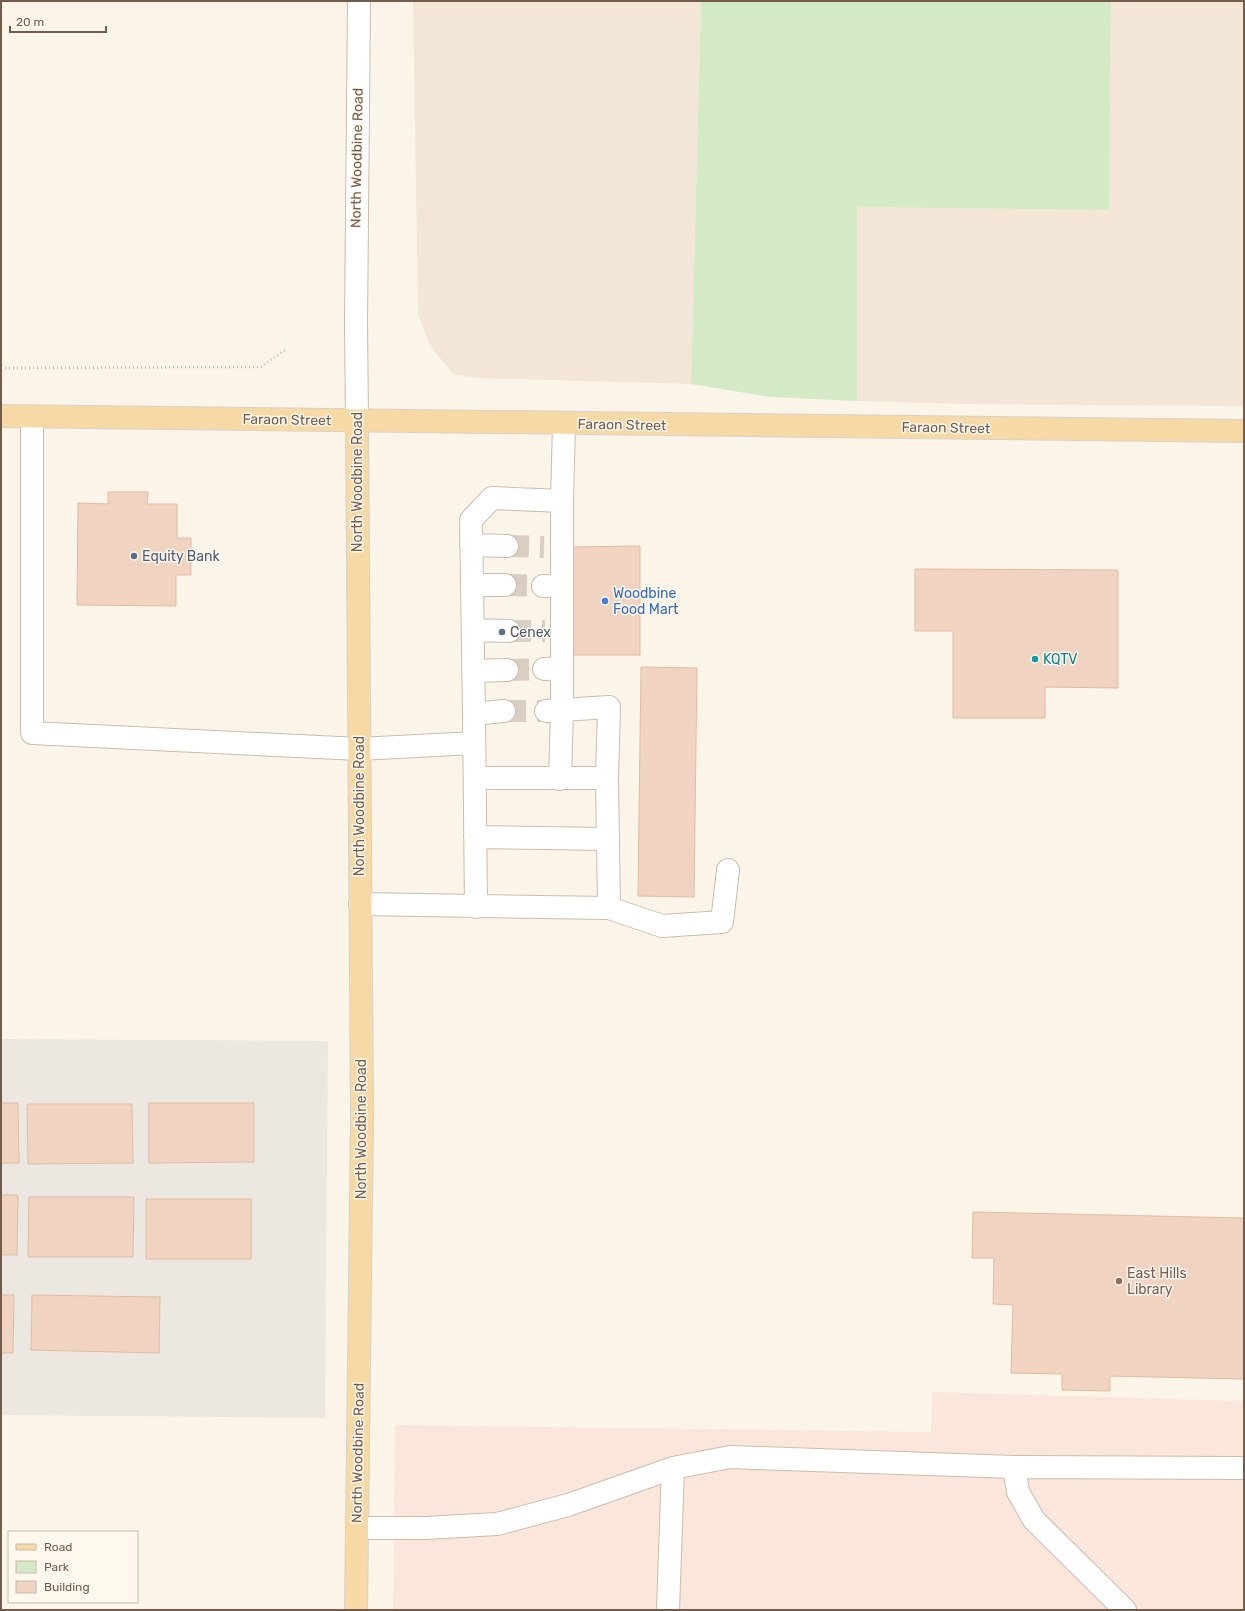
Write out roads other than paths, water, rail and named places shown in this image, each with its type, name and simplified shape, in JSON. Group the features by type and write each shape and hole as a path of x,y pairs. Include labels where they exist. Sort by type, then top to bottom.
{"main road":[{"name":"Faraon Street","path":"1,416 356,422 1244,431"},
{"name":"North Woodbine Road","path":"356,422 362,1116 356,1610"}],"street":[{"name":"North Woodbine Road","path":"356,422 359,1"},
{"path":"32,417 32,733 359,750 474,743"},
{"path":"560,779 554,710 553,547 562,501 564,424"},
{"path":"476,907 471,520 492,498 562,501"},
{"path":"471,545 507,546"},
{"path":"472,585 506,585"},
{"path":"473,630 509,630"},
{"path":"473,671 507,670"},
{"path":"554,710 609,707 607,778 609,908"},
{"path":"474,714 504,711"},
{"path":"475,778 607,778"},
{"path":"475,837 607,839"},
{"path":"360,904 609,908 662,926 722,922 728,870"},
{"path":"357,1528 426,1528 496,1524 568,1505 673,1468 730,1457 1014,1467 1244,1468"},
{"path":"1014,1467 1018,1492 1034,1520 1125,1610"},
{"path":"668,1610 673,1468"}],"tunnel":[{"path":"507,546 544,547"},
{"path":"505,585 543,586"},
{"path":"509,631 545,631"},
{"path":"507,670 544,669"},
{"path":"504,711 546,711"}],"place":[{"name":"Equity Bank","path":"134,556"},
{"name":"Woodbine Food Mart","path":"605,601"},
{"name":"Cenex","path":"502,632"},
{"name":"KQTV","path":"1035,659"},
{"name":"East Hills Library","path":"1119,1281"}]}
